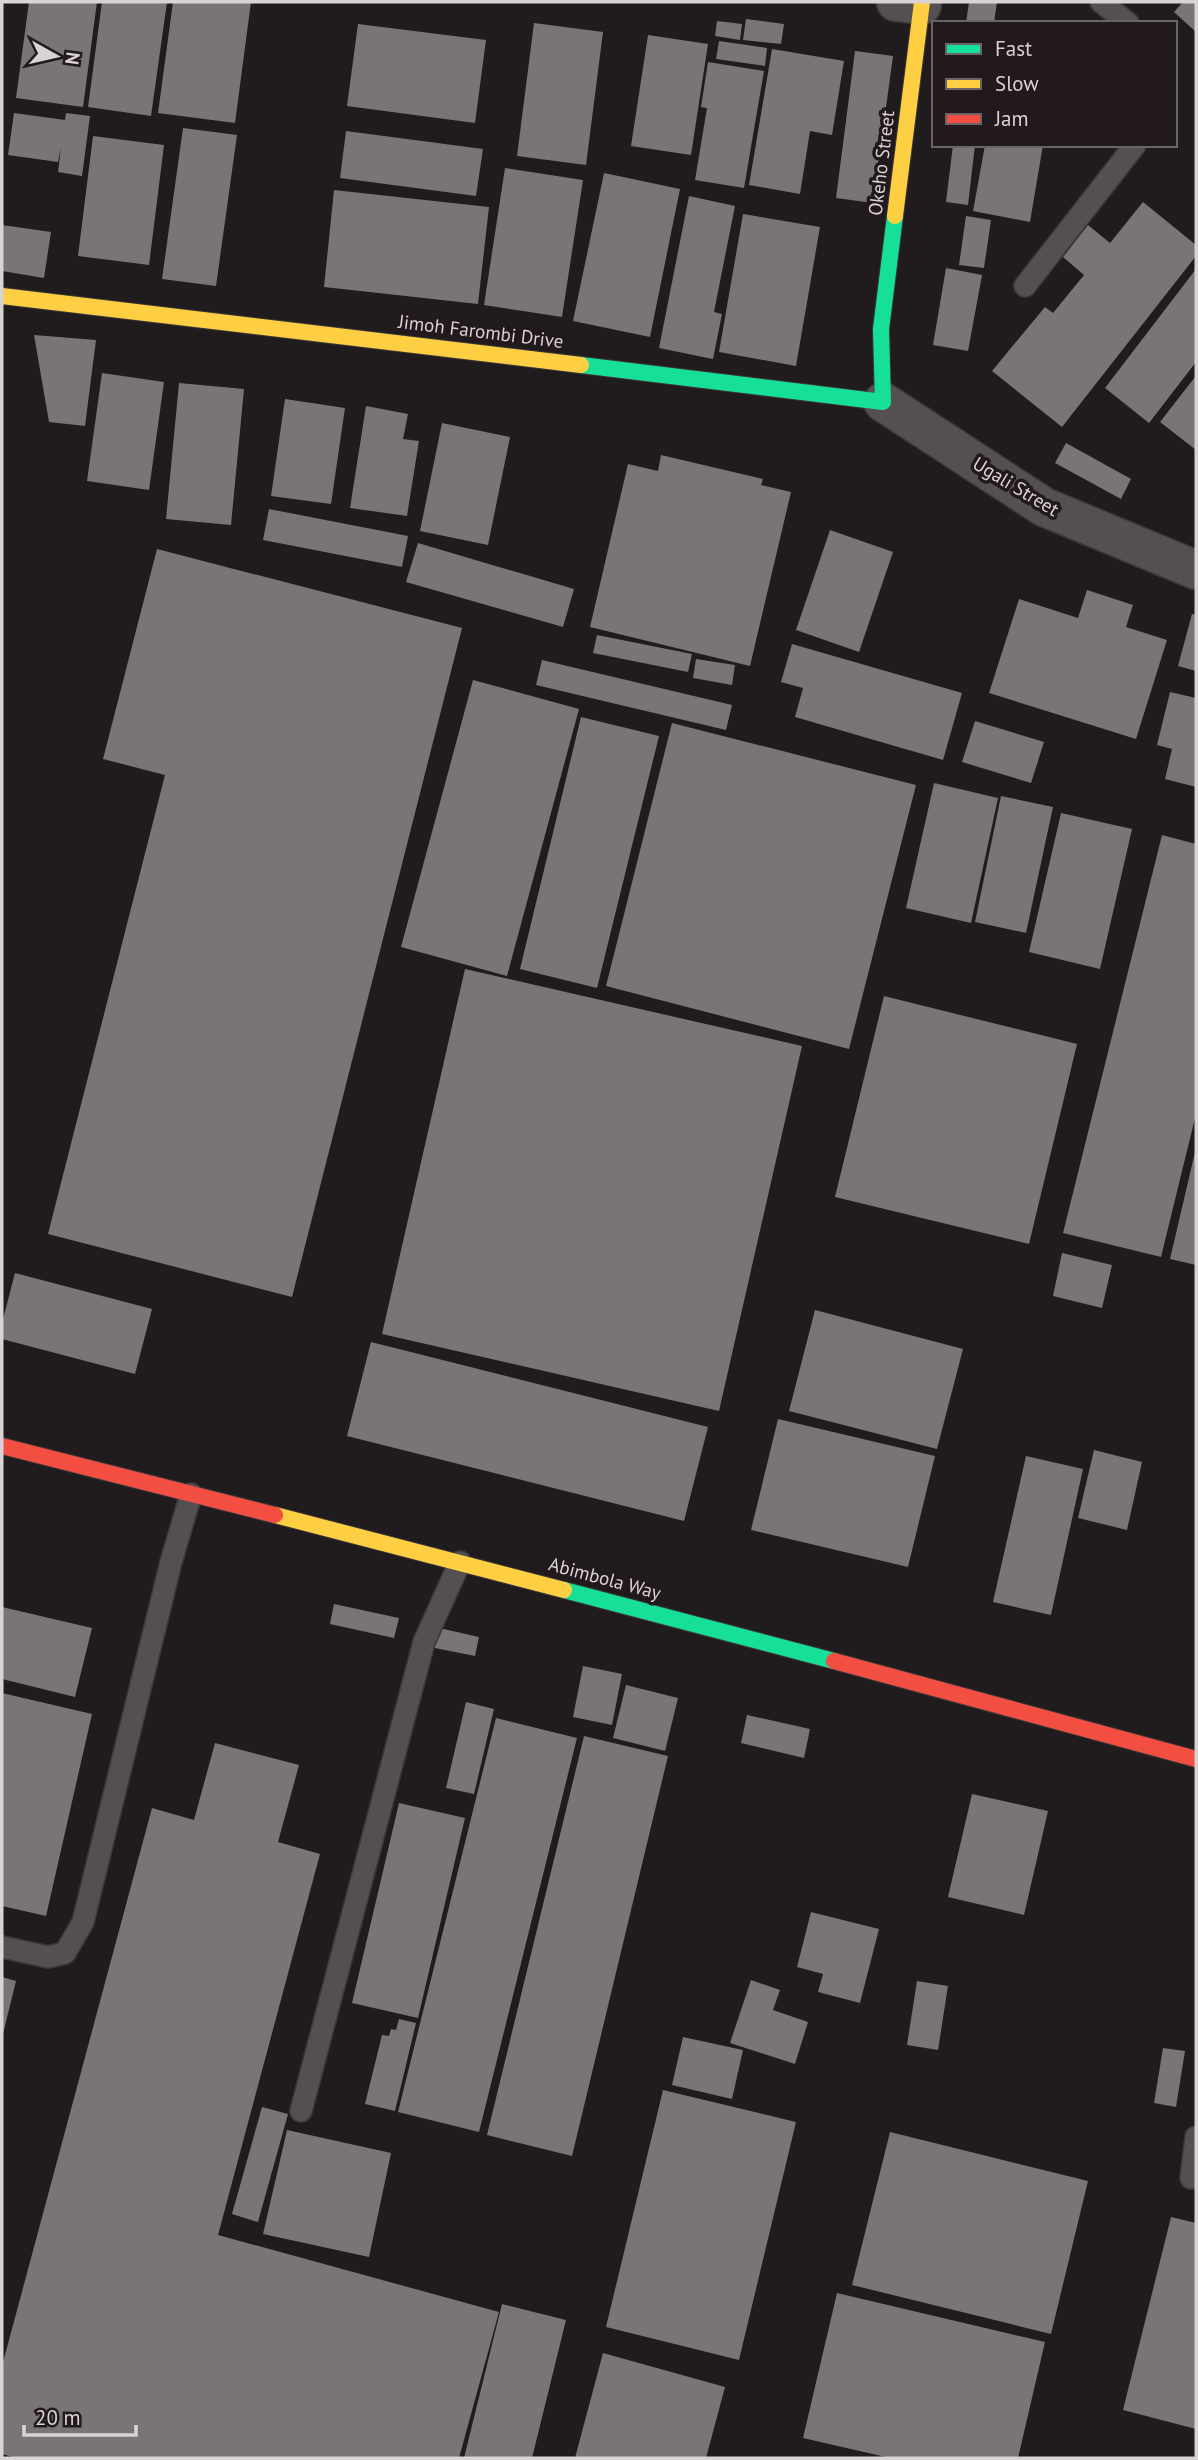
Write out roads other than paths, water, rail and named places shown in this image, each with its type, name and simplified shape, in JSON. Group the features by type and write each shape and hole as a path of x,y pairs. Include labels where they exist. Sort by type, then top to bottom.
{"street":[{"name":"Okeho Street","path":"883,402 881,329 913,3"},
{"name":"Jimoh Farombi Drive","path":"2,296 883,402"},
{"name":"Ugali Street","path":"883,402 1044,507 1196,570"},
{"name":"Abimbola Way","path":"2,1446 903,1678 1196,1759"}],"lane":[{"path":"1101,2 1125,21"},
{"path":"1025,286 1133,147"},
{"path":"2,1947 48,1957 65,1953 83,1922 191,1494"},
{"path":"301,2111 424,1642 460,1562"},
{"path":"1191,2178 1196,2137"}]}
